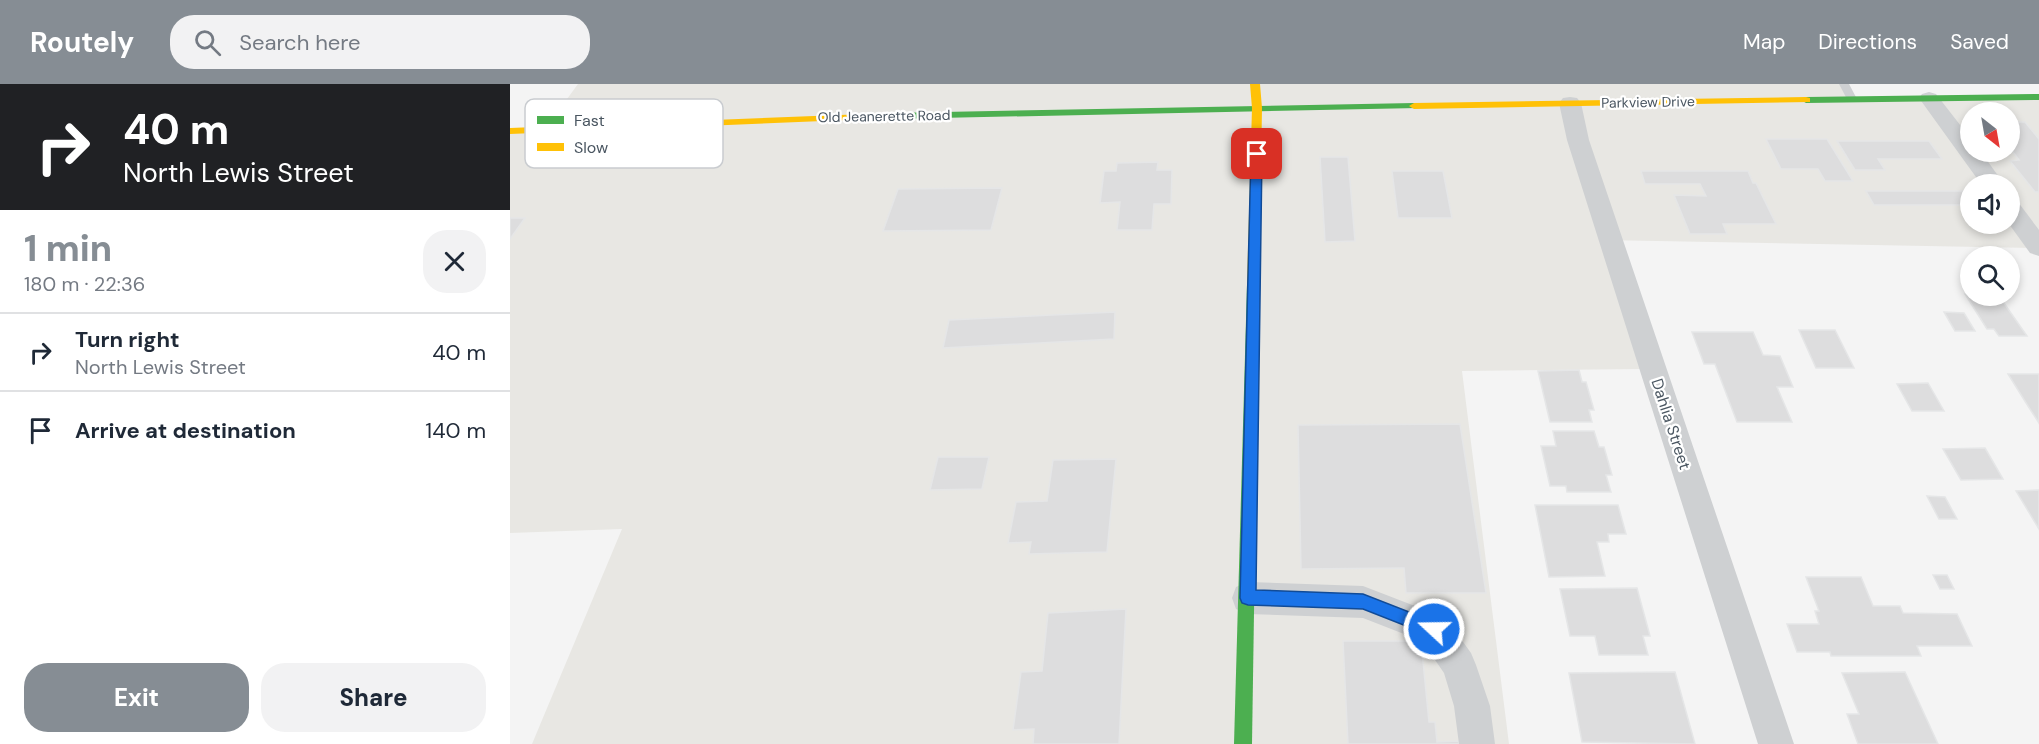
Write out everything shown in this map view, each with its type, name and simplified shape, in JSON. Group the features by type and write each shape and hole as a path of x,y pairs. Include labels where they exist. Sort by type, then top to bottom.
{"main road":[{"path":"1243,744 1257,108 1255,84"},
{"path":"1355,93 1395,106"},
{"name":"Parkview Drive","path":"1257,108 2039,97"},
{"name":"Old Jeanerette Road","path":"723,121 940,114 1066,114 1257,108"},
{"name":"Old Jeanerette Road","path":"510,130 525,129"}],"street":[{"path":"1929,98 1986,174"},
{"name":"Dahlia Street","path":"1570,104 1582,152 1776,744"},
{"path":"2020,221 2039,247"},
{"path":"1248,598 1363,602 1434,629 1459,665 1472,706 1477,744"}],"lane":[{"path":"1844,84 1852,99"}],"shaded area":[{"path":"578,84 1845,84 1852,99 2039,96 2039,248 1602,240 1642,369 1462,371 1509,744 532,744 622,529 510,533 510,130 525,130 525,168 723,168 723,99 567,99"}],"building":[{"path":"2020,122 2025,122 2039,139 2039,192 2035,192 2011,162 2020,162"},
{"path":"1766,139 1827,139 1853,181 1825,181 1818,169 1781,169"},
{"path":"1837,141 1929,141 1942,159 1878,159 1885,170 1855,170"},
{"path":"1320,157 1348,157 1355,241 1325,242"},
{"path":"1158,162 1157,170 1172,170 1171,204 1154,204 1152,230 1117,230 1120,202 1100,203 1104,171 1116,171 1117,163"},
{"path":"1392,171 1443,171 1452,218 1398,218"},
{"path":"1641,171 1748,171 1776,224 1723,224 1727,234 1690,234 1674,195 1706,196 1700,184 1645,184"},
{"path":"1002,188 991,230 883,231 898,189"},
{"path":"1866,191 1960,191 1960,205 1874,205"},
{"path":"510,218 525,218 510,239"},
{"path":"1973,306 2006,306 2027,336 1999,336 1994,329 1987,329"},
{"path":"1115,312 1114,339 943,348 949,320"},
{"path":"1944,312 1964,313 1975,331 1955,331"},
{"path":"1799,330 1835,330 1854,368 1816,368"},
{"path":"1692,332 1753,332 1763,355 1780,356 1793,387 1777,387 1792,422 1737,422 1715,364 1704,364"},
{"path":"1579,370 1582,382 1586,382 1594,410 1589,410 1592,422 1550,422 1538,371"},
{"path":"2008,374 2039,374 2039,423 2028,406"},
{"path":"1928,383 1944,411 1912,411 1897,384"},
{"path":"1460,424 1486,593 1406,593 1404,568 1301,569 1298,425"},
{"path":"1553,431 1594,431 1599,447 1604,447 1612,475 1606,475 1611,492 1567,492 1566,486 1550,486 1541,446 1556,446"},
{"path":"1985,448 2003,479 1961,480 1943,449"},
{"path":"938,457 989,457 982,489 930,490"},
{"path":"1116,459 1107,552 1029,554 1031,542 1008,543 1016,502 1047,501 1053,460"},
{"path":"2039,490 2039,529 2016,491"},
{"path":"1927,496 1945,497 1957,519 1939,519"},
{"path":"1535,505 1618,505 1626,534 1608,534 1609,542 1597,542 1605,576 1549,577"},
{"path":"1933,575 1947,575 1954,589 1940,589"},
{"path":"1806,577 1861,577 1873,606 1900,606 1903,613 1957,614 1972,646 1917,646 1921,656 1831,656 1830,652 1797,652 1787,624 1819,624 1815,611 1819,611"},
{"path":"1637,588 1650,636 1643,636 1648,655 1599,655 1595,636 1570,636 1560,589"},
{"path":"1126,609 1119,744 1033,744 1034,729 1013,730 1021,672 1042,671 1048,613"},
{"path":"1343,641 1421,641 1429,722 1435,722 1437,742 1459,741 1459,744 1348,744"},
{"path":"1675,672 1695,744 1582,742 1569,673"},
{"path":"1905,672 1938,744 1858,744 1847,714 1859,714 1842,673"}],"traffic: fast":[{"path":"1806,100 2039,97"},
{"path":"892,116 1414,106"},
{"path":"1243,744 1253,284"}],"traffic: slow":[{"path":"1253,284 1257,108 1255,84"},
{"path":"1414,106 1806,100"},
{"path":"723,123 892,116"},
{"path":"510,131 525,130"}],"route":[{"path":"1257,154 1248,598 1363,602 1434,629"}]}
